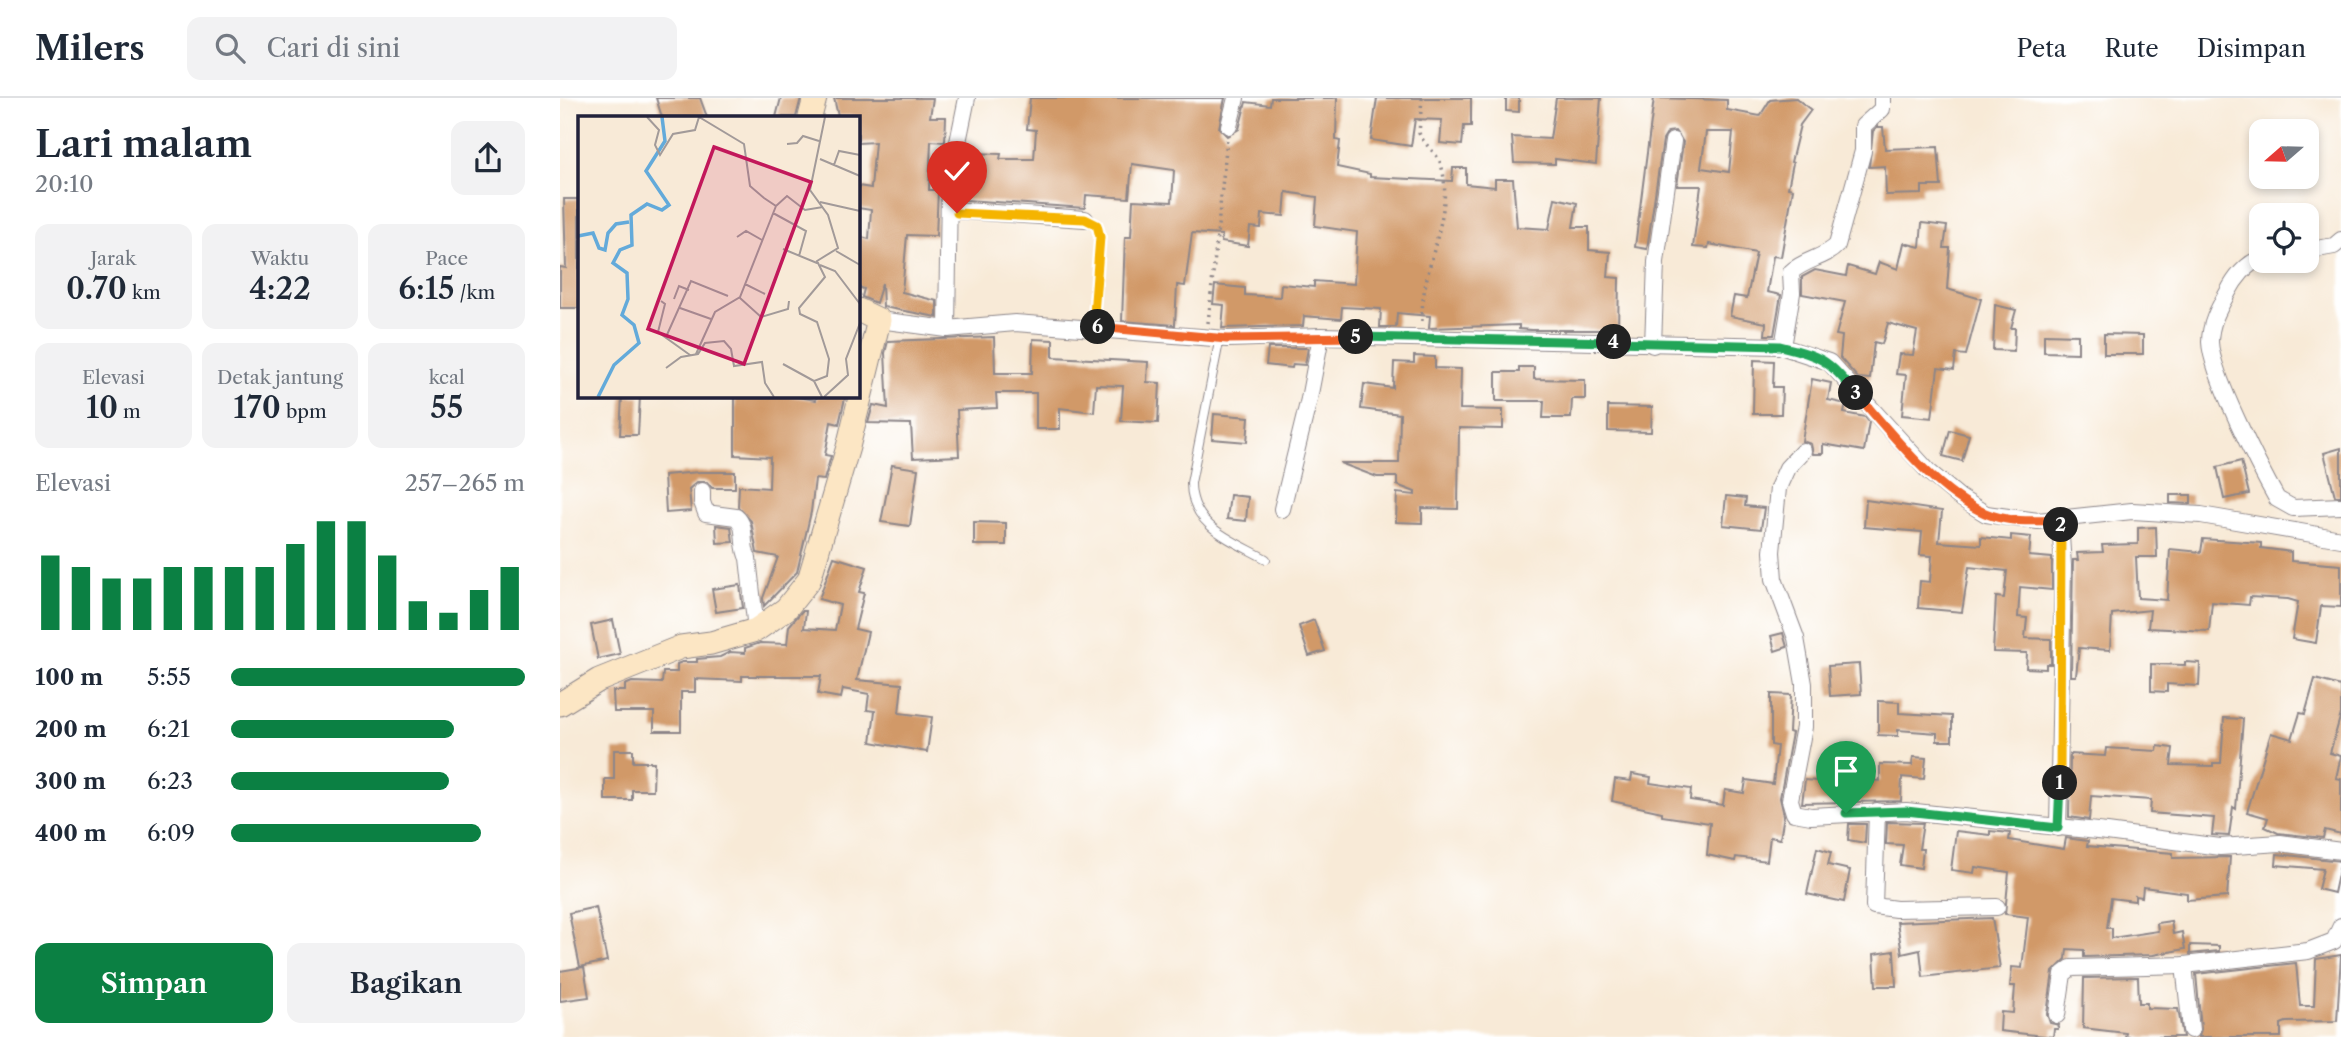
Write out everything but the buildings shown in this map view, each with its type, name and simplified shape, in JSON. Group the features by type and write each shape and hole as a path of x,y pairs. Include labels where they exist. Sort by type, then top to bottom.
{"street":[{"path":"810,116 816,98"},
{"path":"947,329 949,186 967,98"},
{"path":"1229,126 1236,98"},
{"path":"1783,347 1792,293 1791,272 1802,262 1831,251 1838,245 1863,151 1863,126 1882,109 1882,98"},
{"path":"1653,345 1656,262 1673,141"},
{"path":"950,210 1085,219"},
{"path":"2319,249 2334,246 2341,240"},
{"path":"2249,266 2233,281 2212,323 2210,343 2218,374 2277,499 2293,509 2341,506"},
{"path":"859,310 879,320 947,329 1015,323 1244,340 1321,336 1424,341 1552,340 1783,347 1829,362 1906,449 1959,497 1986,514 2013,520 2060,520 2132,511 2189,514 2256,522 2341,539"},
{"path":"560,704 599,680 681,647 711,643 756,630 786,609 809,580 848,447 879,320"},
{"path":"1282,509 1310,399 1321,336"},
{"path":"1802,451 1787,468 1778,488 1772,552 1774,579 1801,655 1806,707 1800,755 1792,785 1791,811 1799,816 1877,811 1922,812 2220,847 2280,843 2341,851"},
{"path":"702,491 706,513 736,517 743,526 743,548 748,558 756,630"},
{"path":"2058,828 2063,566 2060,520"},
{"path":"1877,811 1872,899 1874,906 1896,909 1997,907"},
{"path":"2057,1015 2063,974 2067,970 2083,966 2184,965 2308,951 2334,941 2341,926"},
{"path":"2184,965 2191,1030"}],"lane":[{"path":"1213,337 1191,483 1191,501 1200,517 1220,534 1266,559"}],"path":[{"path":"1422,98 1419,133 1439,158 1445,179 1446,204 1421,297 1424,341"},
{"path":"1213,337 1229,126"},
{"path":"1085,219 1097,225 1100,237 1093,327"}],"route":[{"path":"957,213 1085,219 1097,225 1100,237 1093,327 1244,340 1321,336 1424,341 1552,340 1653,345 1780,346 1806,352 1829,362 1906,449 1959,497 1986,514 2013,520 2060,520 2062,538 2058,828 1922,812 1846,813"}]}
